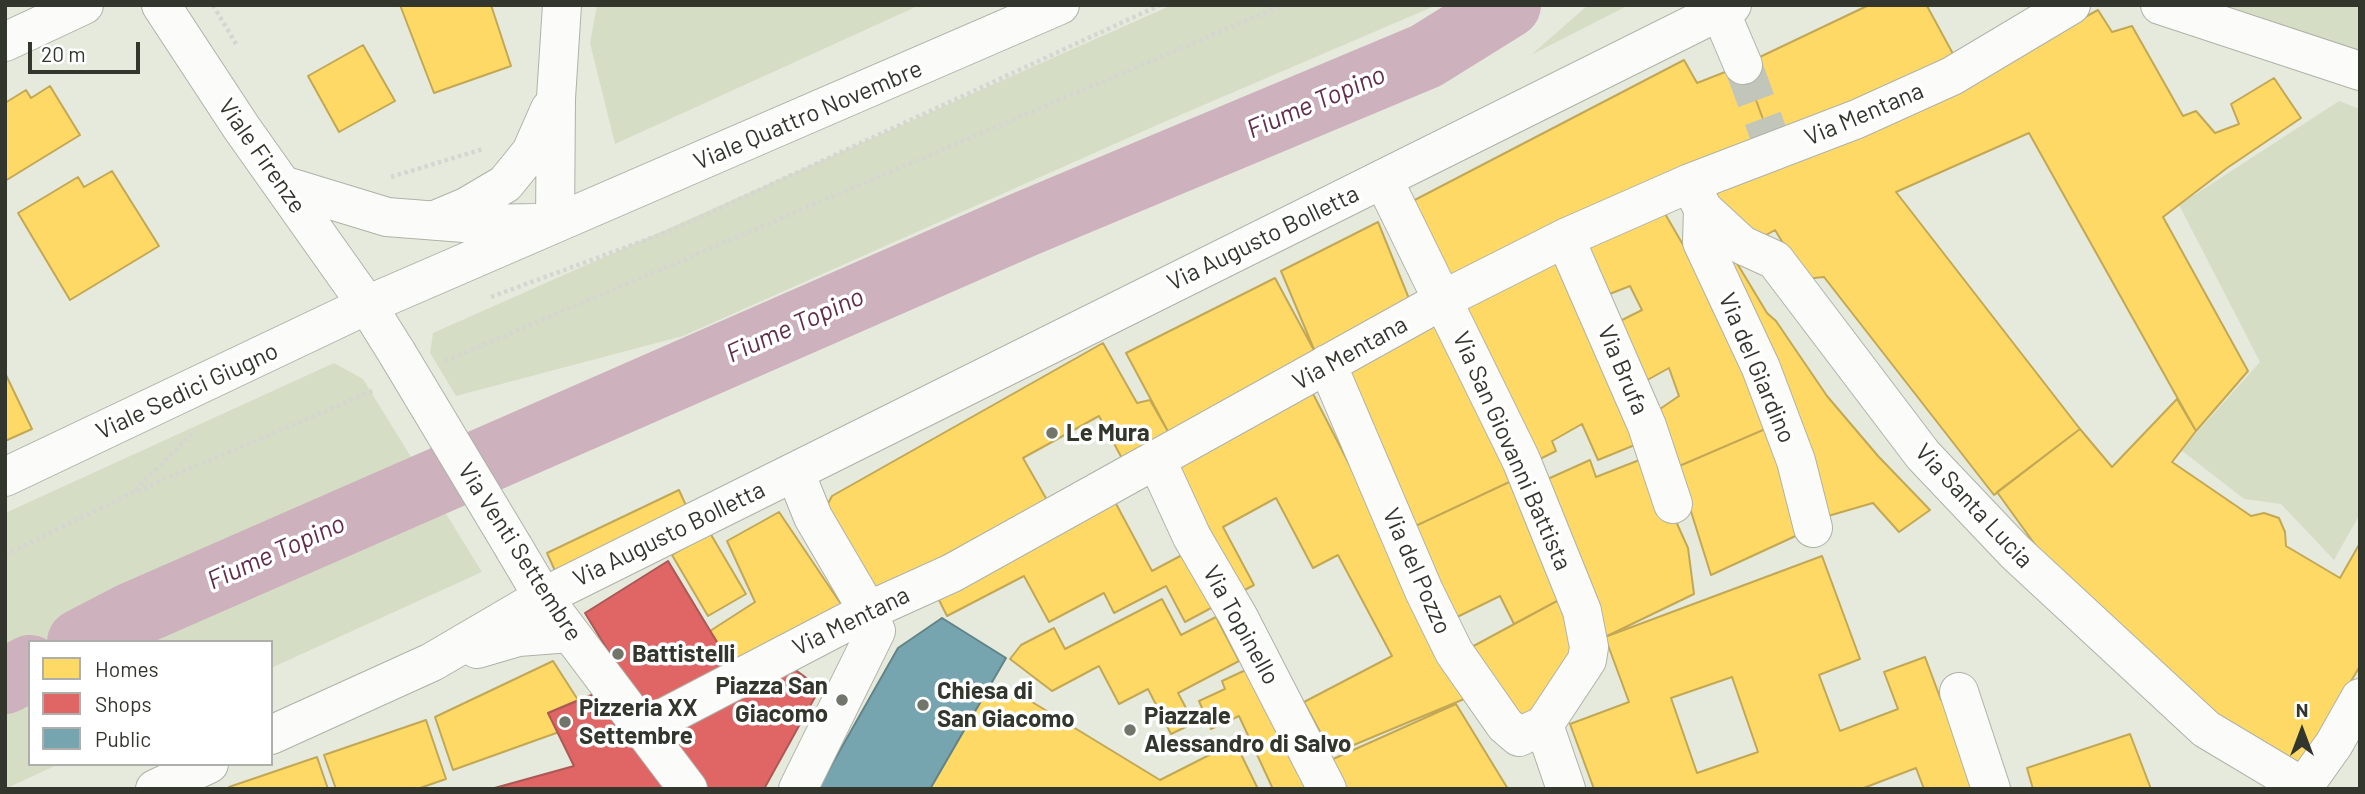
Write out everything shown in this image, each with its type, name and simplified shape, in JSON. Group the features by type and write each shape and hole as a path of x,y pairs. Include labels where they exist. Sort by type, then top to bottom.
{"street":[{"path":"5,42 84,5"},
{"name":"Viale Firenze","path":"161,5 282,186 368,304"},
{"path":"555,222 556,97 562,5"},
{"name":"Viale Quattro Novembre","path":"368,304 1060,5"},
{"name":"Via Mentana","path":"642,729 869,611 952,573 1327,364 1564,239 1696,196 1772,144 1857,119 1952,76 2071,5"},
{"path":"2160,5 2360,71"},
{"path":"1726,8 1743,65"},
{"name":"Via Augusto Bolletta","path":"432,662 543,597 1726,8"},
{"path":"429,222 466,207 505,184 531,152 556,97"},
{"name":"Via San Giovanni Battista","path":"1383,179 1521,460 1587,629 1587,660 1544,725"},
{"name":"Viale Quattro Novembre","path":"282,186 387,217 429,222 555,222"},
{"name":"Via del Giardino","path":"1696,196 1702,242 1762,368 1796,461 1813,528"},
{"name":"Via Santa Lucia","path":"1696,196 1742,245 1775,260 1923,455 2015,552 2206,729 2302,788"},
{"name":"Via Brufa","path":"1564,239 1647,426 1673,504"},
{"name":"Via Venti Settembre","path":"368,304 392,369 514,548 543,597 688,789"},
{"name":"Viale Sedici Giugno","path":"5,477 368,304"},
{"name":"Via del Pozzo","path":"1327,364 1423,591 1454,652 1505,725 1519,737 1544,725"},
{"name":"Via Topinello","path":"1157,461 1192,537 1238,616 1327,789"},
{"name":"Via Augusto Bolletta","path":"795,472 813,517 869,611"},
{"path":"798,789 876,631 869,611"},
{"path":"273,735 432,662 518,637 570,632"},
{"path":"1959,692 1991,789"},
{"path":"2302,788 2347,749 2360,698"},
{"path":"1544,725 1566,789"},
{"path":"155,789 205,766"}],"path":[{"path":"480,301 670,231 1160,5"},
{"path":"439,363 1283,5"},
{"path":"386,179 488,148"},
{"path":"5,555 392,369"},
{"path":"132,494 202,425"}],"green space":[{"path":"597,5 920,5 615,144 590,43"},
{"path":"1172,5 1437,5 1164,122 683,336 456,396 430,353 433,333"},
{"path":"1588,5 1629,5 1531,55"},
{"path":"2178,5 2360,5 2360,66"},
{"path":"2339,101 2360,109 2360,514 2334,560 2281,504 2244,499 2181,450 2260,362 2179,205"},
{"path":"334,363 363,379 482,572 273,667 273,640 28,640 28,766 55,766 5,789 5,513"}],"building: Homes":[{"path":"400,5 491,5 511,66 434,93"},
{"path":"1869,5 1927,6 1958,63 1770,138 1743,65"},
{"path":"2098,10 2112,32 2132,26 2183,116 2196,111 2215,133 2239,124 2231,104 2274,78 2301,118 2227,168 2163,217 2248,371 2196,431 2029,133 1896,192 2080,429 1994,495 1824,277 1805,279 1775,230 1750,244 1710,188 1929,103"},
{"path":"363,45 395,101 339,132 308,76"},
{"path":"1684,60 1697,83 1743,65 1770,138 1453,286 1407,204"},
{"path":"50,86 80,135 5,181 5,103 26,90 31,98"},
{"path":"112,171 159,246 70,300 18,213 78,177 84,187"},
{"path":"1664,212 1718,305 1770,427 1677,467 1657,411 1679,396 1669,368 1642,383 1614,324 1642,310 1630,286 1607,295 1579,251"},
{"path":"1378,222 1410,301 1316,354 1281,271"},
{"path":"1562,249 1647,440 1598,460 1582,424 1552,441 1556,451 1534,462 1457,303"},
{"path":"1729,250 1767,313 1776,321 1827,396 1878,456 1930,510 1899,532 1873,503 1821,518 1702,262"},
{"path":"1275,278 1316,354 1171,437 1126,353"},
{"path":"1440,306 1522,476 1407,530 1337,370"},
{"path":"1103,343 1137,403 1150,400 1171,437 1124,462 1099,416 1023,458 1047,500 879,591 861,584 821,517 832,496"},
{"path":"5,373 32,429 5,441"},
{"path":"1310,388 1469,697 1332,754 1304,702 1392,656 1338,555 1313,568 1276,498 1223,527 1254,585 1185,622 1166,586 1114,613 1104,593 1049,622 1024,576 947,616 936,594 1114,500 1152,571 1214,538 1175,466"},
{"path":"2177,399 2196,431 2172,462 2251,516 2264,513 2279,518 2285,532 2286,546 2340,578 2360,543 2360,666 2301,765 2211,710 2057,575 1997,492 2080,429 2112,467"},
{"path":"1770,427 1802,533 1711,575 1677,467"},
{"path":"1647,457 1688,548 1694,594 1605,637 1541,482 1590,460 1596,477"},
{"path":"1522,476 1570,594 1514,624 1500,596 1451,620 1407,530"},
{"path":"679,490 688,510 556,573 547,553"},
{"path":"779,512 843,607 734,667 710,631 755,602 727,541"},
{"path":"710,533 746,594 708,616 672,555"},
{"path":"1822,556 1860,659 1819,675 1840,731 1898,709 1884,672 1925,657 1941,700 1954,695 1976,789 1924,789 1916,768 1861,789 1594,789 1570,724 1629,702 1605,637","holes":["1732,677 1758,752 1697,773 1671,698"]},
{"path":"1570,594 1586,648 1561,694 1510,722 1468,649"},
{"path":"1162,599 1181,635 1216,617 1239,661 1178,693 1194,723 1171,734 1148,689 1119,704 1099,666 1052,691 1010,659 1021,645 1054,628 1065,649"},
{"path":"553,661 578,700 548,713 559,732 453,770 435,717"},
{"path":"1250,668 1307,789 1273,789 1239,716 1211,729 1199,701 1225,689 1222,681"},
{"path":"1019,694 1160,780 1235,742 1258,789 930,789 982,699"},
{"path":"1456,704 1508,789 1344,789 1331,760"},
{"path":"426,720 446,779 417,789 336,789 324,755"},
{"path":"2130,734 2151,789 2033,789 2027,768"},
{"path":"317,757 328,789 229,787"}],"building: Shops":[{"path":"668,561 729,662 647,715 585,613"},
{"path":"786,663 820,688 764,789 701,789 658,733"},
{"path":"601,691 671,789 491,789 574,766 548,713"}],"building: Public":[{"name":"Chiesa di San Giacomo","path":"942,618 1006,658 930,789 818,789 898,648"}],"waterway":[{"name":"Fiume Topino","path":"84,640 130,616 1025,224 1426,56 1508,5"},
{"name":"Fiume Topino","path":"5,681 28,669"}],"tunnel":[{"path":"1743,65 1770,138"}],"place":[{"name":"Le Mura","path":"1052,433"},
{"name":"Battistelli","path":"618,654"},
{"name":"Piazza San Giacomo","path":"842,700"},
{"name":"Chiesa di San Giacomo","path":"923,705"},
{"name":"Pizzeria XX Settembre","path":"565,722"},
{"name":"Piazzale Alessandro di Salvo","path":"1130,730"}]}
